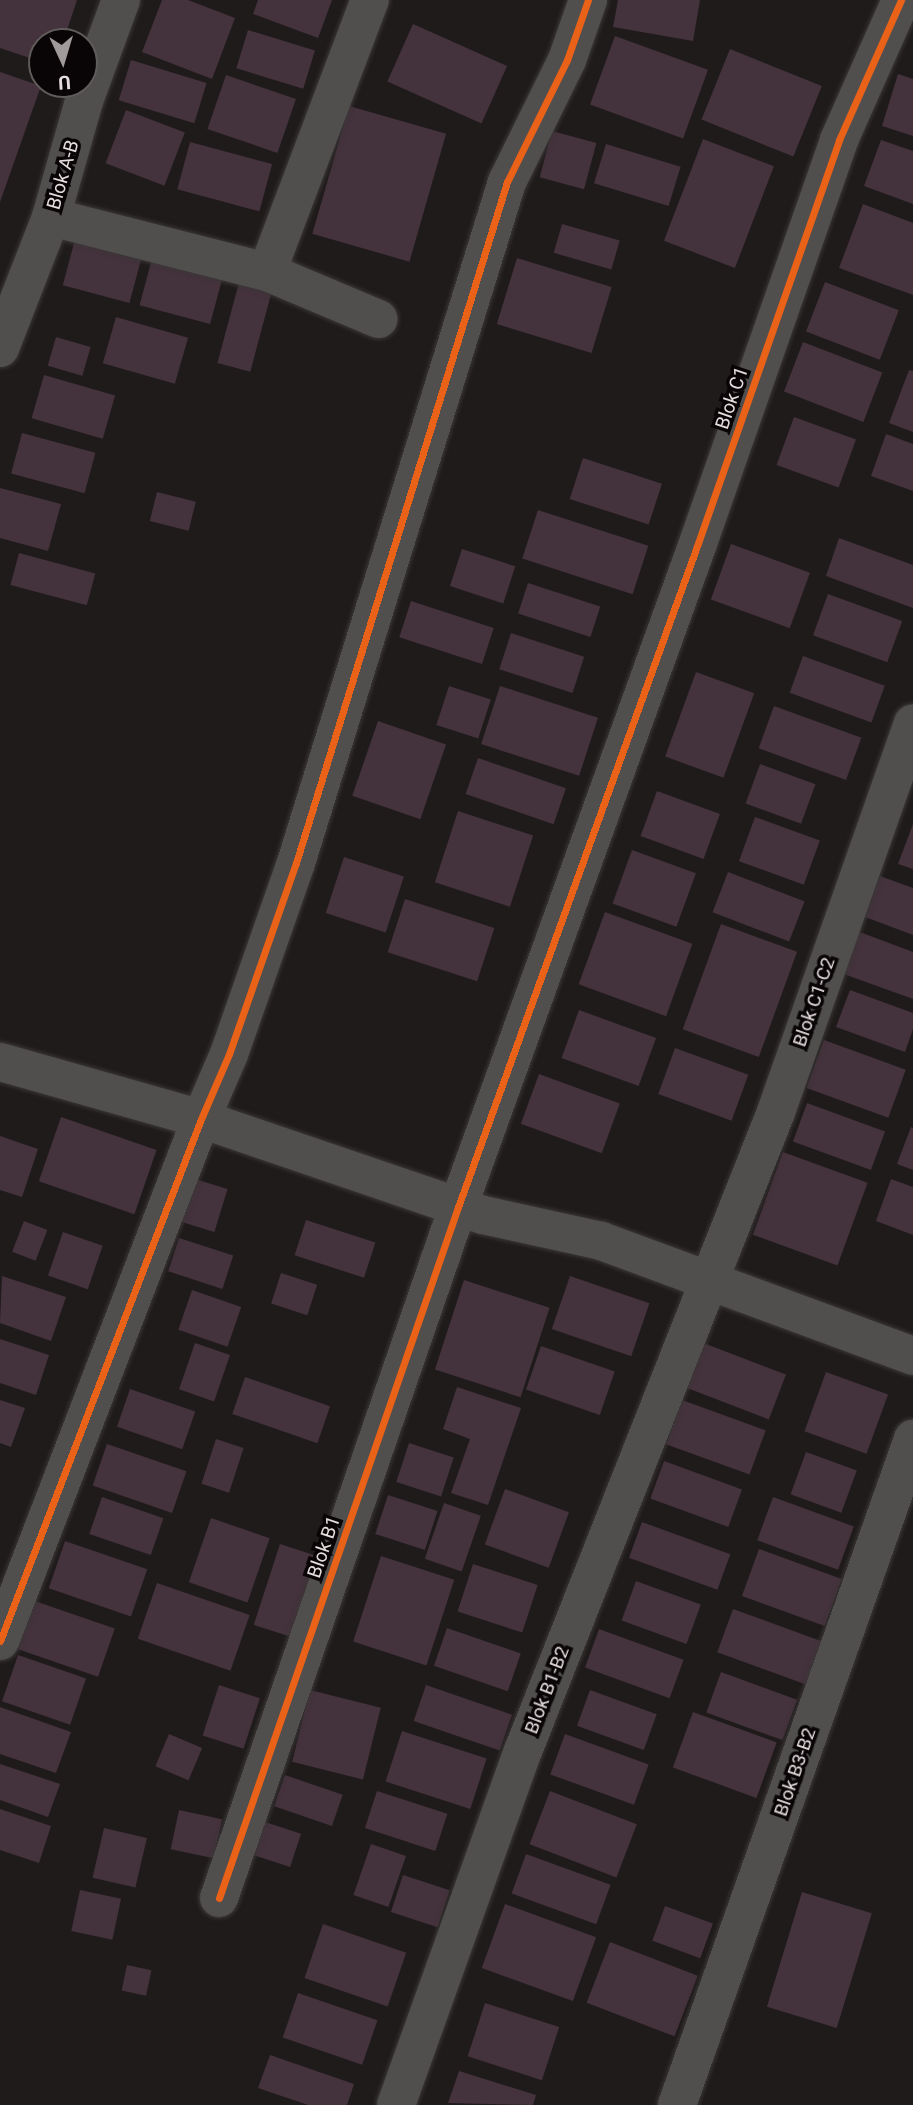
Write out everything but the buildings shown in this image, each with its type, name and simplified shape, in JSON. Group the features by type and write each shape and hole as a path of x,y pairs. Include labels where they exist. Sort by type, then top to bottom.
{"street":[{"name":"Blok A-B","path":"0,348 51,217 84,101 121,0"},
{"path":"267,272 370,0"},
{"path":"0,1641 201,1119 229,1054 296,863 507,182 567,60 589,0"},
{"name":"Blok C1","path":"458,1206 698,546 839,140 901,0"},
{"path":"51,217 267,272 378,319"},
{"name":"Blok C1-C2","path":"708,1278 776,1112 913,723"},
{"path":"0,1062 201,1119 483,1215 601,1241 708,1278 913,1356"},
{"name":"Blok B1","path":"219,1898 458,1206"},
{"name":"Blok B1-B2","path":"396,2105 523,1751 708,1278"},
{"name":"Blok B3-B2","path":"677,2105 913,1439"}],"cycle path":[{"path":"0,1641 201,1119 229,1054 296,863 507,182 567,60 588,0"},
{"path":"219,1898 458,1207 697,546 839,140 901,0"}]}
